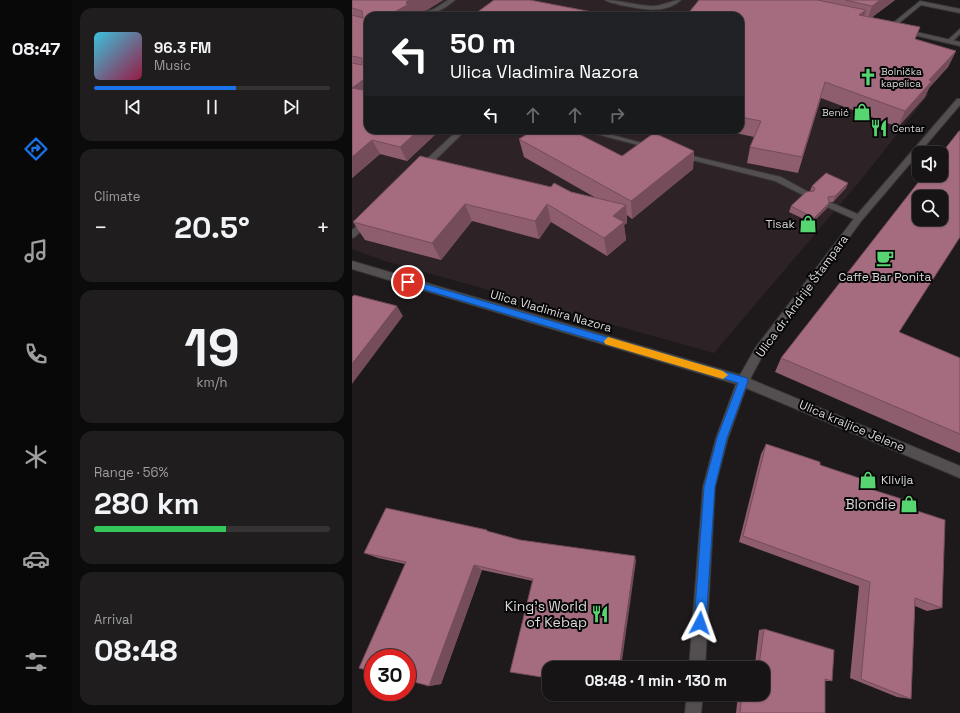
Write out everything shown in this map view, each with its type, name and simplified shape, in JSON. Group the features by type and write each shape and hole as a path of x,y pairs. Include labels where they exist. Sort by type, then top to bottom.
{"street":[{"path":"429,12 436,10 452,0"},
{"path":"608,0 639,6 660,7 678,0"},
{"path":"890,28 920,3 960,11"},
{"path":"660,7 661,12"},
{"path":"882,27 960,44"},
{"path":"950,41 960,31"},
{"name":"Ulica dr. Andrije Štampara","path":"697,661 709,487 722,438 743,381 760,350 858,218 960,101"},
{"path":"416,174 458,134"},
{"path":"606,134 658,148"},
{"path":"673,152 778,179 808,194"},
{"path":"830,205 858,218"},
{"path":"352,235 375,213"},
{"name":"Ulica Vladimira Nazora","path":"352,265 743,381"},
{"name":"Ulica kraljice Jelene","path":"743,381 960,472"},
{"path":"694,713 695,701"}],"shaded area":[{"path":"394,0 727,0 890,80 929,94 860,181 714,353 385,261 352,249 352,26 364,18 364,134 744,134 744,12 374,12"}],"building":[{"path":"352,0 410,0 407,1 406,4 409,4 394,12 364,12 364,79 352,88 352,63 362,65 362,58 352,56 352,15 363,18 362,11 352,8"},
{"path":"494,0 530,0 592,12 478,12"},
{"path":"699,0 817,0 866,10 859,15 920,27 915,39 956,51 929,80 932,81 905,111 825,82 802,157 750,147 761,121 744,118 744,12 689,12"},
{"path":"845,0 880,0 872,6"},
{"path":"352,88 364,90 364,134 415,134 400,147 372,140 352,157"},
{"path":"960,131 960,237 899,332 960,358 960,434 781,358 912,190 912,226 948,226 948,190 912,190 919,182 948,182 947,146"},
{"path":"527,134 579,134 622,156 653,134 656,134 694,151 631,201 519,139"},
{"path":"420,156 551,187 554,183 571,192 626,205 613,216 624,222 604,238 547,204 535,221 465,204 432,243 353,222"},
{"path":"826,173 848,183 835,196 828,197 829,203 814,218 791,206 806,192 814,191 815,188 812,186"},
{"path":"354,295 397,306 352,364 352,297"},
{"path":"766,444 820,462 820,465 865,480 864,487 905,500 905,507 945,520 942,608 915,598 911,699 861,679 870,582 743,536"},
{"path":"386,508 487,530 520,540 635,556 620,661 542,661 542,677 510,672 533,579 474,565 429,686 416,682 416,649 367,649 406,562 364,553"},
{"path":"764,629 834,650 832,681 825,679 825,713 740,713 741,701 770,701 770,661 760,661"},
{"path":"364,657 364,669 359,668"}],"slow traffic":[{"path":"608,341 723,375"}],"place":[{"name":"Bolnička kapelica","path":"868,77"},
{"name":"Benić","path":"862,112"},
{"name":"Centar","path":"879,128"},
{"name":"Tisak","path":"808,224"},
{"name":"Caffe Bar Ponita","path":"885,258"},
{"name":"Klivija","path":"868,480"},
{"name":"Blondie","path":"909,504"},
{"name":"King's World of Kebap","path":"600,614"}],"route":[{"path":"408,282 743,381 722,438 709,487 700,623"}]}
